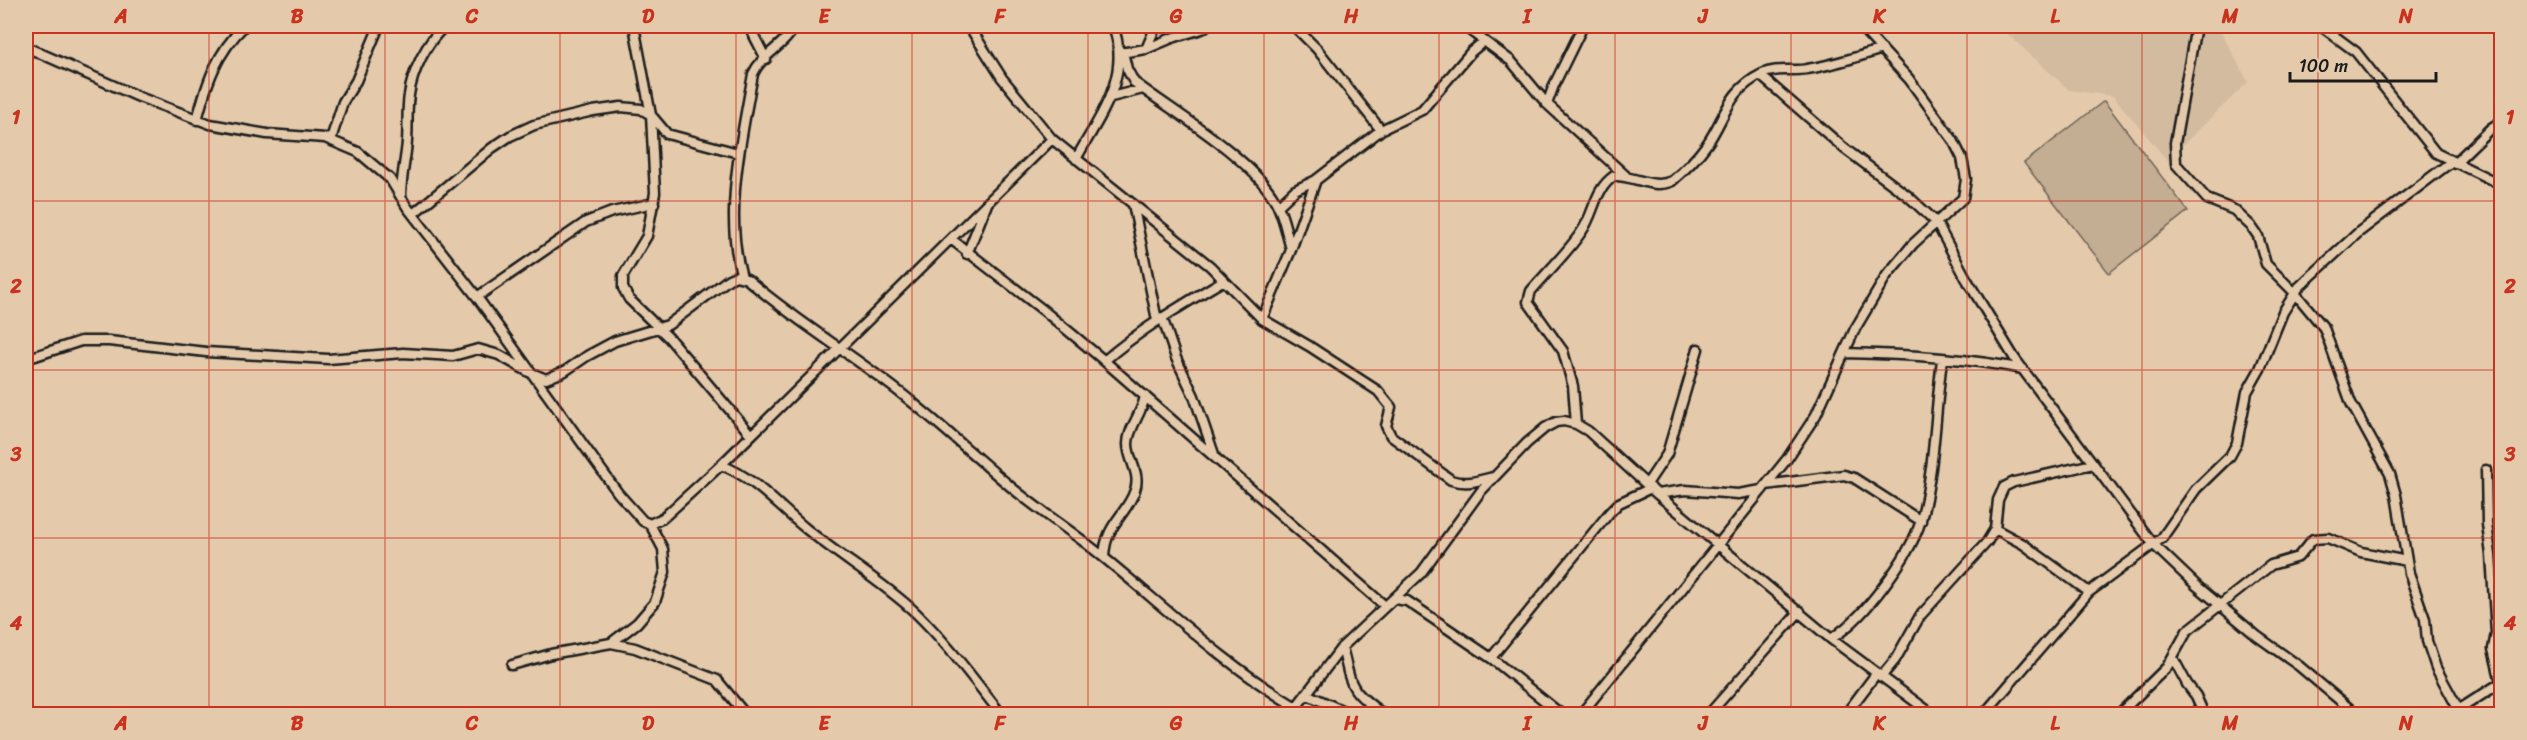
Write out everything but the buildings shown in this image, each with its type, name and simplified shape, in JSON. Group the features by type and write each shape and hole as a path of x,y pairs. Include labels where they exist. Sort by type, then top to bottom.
{"street":[{"path":"197,120 220,55 228,42 244,26"},
{"path":"331,139 343,102 356,81 379,26"},
{"path":"401,197 402,169 406,151 408,96 418,65 438,31 445,26"},
{"path":"634,26 651,115 655,162 654,203 647,236 623,276 622,283 629,299 659,328 713,388 751,435"},
{"path":"749,26 766,58"},
{"path":"742,277 735,232 738,153 753,74 766,58 783,44 795,26"},
{"path":"969,26 1002,78 1052,139 1224,280 1240,300 1262,319 1309,346 1378,391 1391,407 1386,426 1387,432 1443,476 1460,483 1492,477"},
{"path":"1113,26 1130,76 1143,89 1244,165 1267,189 1278,206 1291,250"},
{"path":"1146,49 1156,26"},
{"path":"1121,52 1146,49 1206,26"},
{"path":"1294,26 1317,49 1381,130"},
{"path":"1464,26 1519,69 1547,104 1626,176"},
{"path":"1547,104 1583,26"},
{"path":"1581,714 1765,488 1816,415 1855,329 1887,275 1913,244 1963,198 1966,179 1962,158 1953,140 1925,101 1860,26"},
{"path":"2196,26 2175,143 2176,164 2207,199 2234,210 2251,226 2258,236 2266,264 2295,293 2322,326 2355,410 2391,474 2397,495 2409,573 2425,619 2427,641 2436,668 2457,713 2501,682 2493,649 2496,633 2487,528 2486,470"},
{"path":"2320,26 2356,52 2436,153 2502,185"},
{"path":"1278,206 1295,190 1316,180 1381,130 1422,110 1471,52 1484,41"},
{"path":"26,47 197,120 267,134 331,139 358,152 390,179 413,214 477,297 618,493 643,521 650,524 663,549 665,572 655,602 646,613 611,643"},
{"path":"1576,424 1573,386 1563,351 1528,302 1532,291 1581,233 1603,185 1614,176 1626,176 1646,183 1665,184 1672,181 1706,145 1718,127 1725,108 1735,96 1760,75 1769,71 1811,69 1882,49"},
{"path":"1076,159 1111,97 1118,77 1121,52"},
{"path":"1760,75 1845,148 1908,196 1936,222 1994,327 2154,545 2172,564 2220,605 2274,649 2299,666 2356,714"},
{"path":"1111,97 1143,89"},
{"path":"413,214 492,148 510,136 555,118 631,107 651,115 667,134 738,153"},
{"path":"1984,714 2089,592 2154,545 2167,532 2196,489 2232,452 2237,443 2247,392 2263,361 2283,312 2295,293 2359,232 2453,163 2502,121"},
{"path":"650,524 663,518 721,465 1052,139"},
{"path":"1262,319 1291,250 1316,180"},
{"path":"967,254 990,198"},
{"path":"477,297 586,222 612,212 654,203"},
{"path":"1133,204 1159,319 1194,396 1215,456"},
{"path":"951,239 967,254 1043,310 1104,361 1385,606"},
{"path":"26,359 81,341 127,342 206,352 328,359 403,353 453,356 478,349 499,355 546,379 554,377 615,341 659,328 682,316 729,279 736,276 742,277 796,319 841,347 917,406 1019,494 1104,557 1223,657 1294,711 1342,647 1385,606 1396,599 1432,560 1466,509 1492,477 1545,428 1564,421 1576,424 1588,431 1652,489 1831,639 1932,714"},
{"path":"1104,361 1129,339 1224,280"},
{"path":"1652,489 1667,454 1698,348"},
{"path":"1845,352 1902,354 1942,360 1993,363 2023,369"},
{"path":"1831,639 1856,620 1869,605 1911,544 1921,521 1930,468 1942,360"},
{"path":"1104,557 1104,548 1111,527 1135,490 1137,475 1128,436 1143,406 1145,396"},
{"path":"1846,714 1895,660 1920,616 1987,542 1995,529 1998,500 2004,487 2093,464"},
{"path":"721,465 736,470 803,526 915,612 948,648 1001,714"},
{"path":"1491,658 1610,512 1619,503 1652,489 1738,494 1844,475 1861,482 1921,521"},
{"path":"1995,529 2023,544 2089,592"},
{"path":"2119,714 2161,674 2173,658 2185,633 2271,565 2298,557 2315,538 2333,539 2361,552 2407,561"},
{"path":"1396,599 1407,601 1491,658 1561,714"},
{"path":"1709,714 1800,611"},
{"path":"512,665 551,654 611,643 635,648 717,680 745,714"},
{"path":"1342,647 1351,685 1356,694 1383,714"},
{"path":"2173,658 2204,714"},
{"path":"1306,694 1350,714"},
{"path":"1324,714 1332,707"}],"shaded area":[{"path":"1999,26 2218,26 2248,82 2167,160 2113,96 2069,90"},
{"path":"2104,101 2188,211 2109,273 2024,163"}]}
